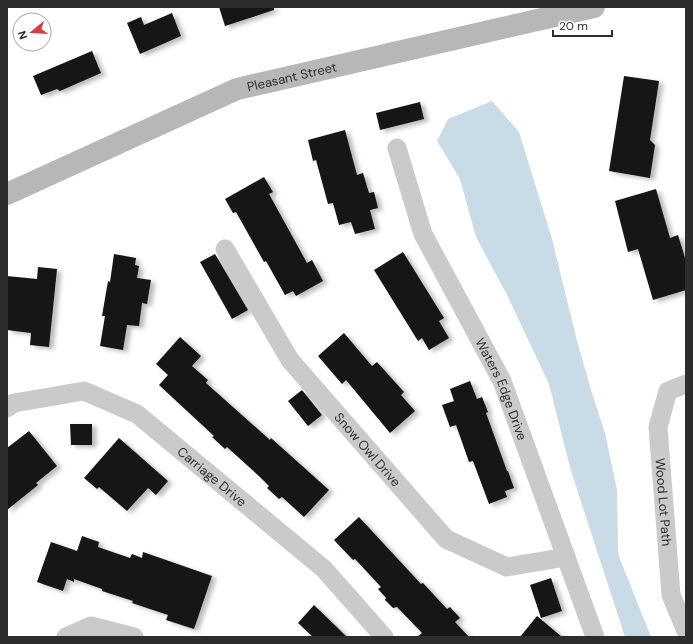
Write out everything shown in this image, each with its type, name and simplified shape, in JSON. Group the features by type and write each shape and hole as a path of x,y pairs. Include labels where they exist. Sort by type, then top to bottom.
{"street":[{"name":"Pleasant Street","path":"7,194 237,89 594,7"},
{"name":"Waters Edge Drive","path":"397,148 423,234 502,381 595,637"},
{"name":"Snow Owl Drive","path":"224,249 290,360 446,539 507,567 566,557"},
{"name":"Wood Lot Path","path":"686,384 668,391 658,426 671,595 686,631"},
{"name":"Carriage Drive","path":"7,408 14,402 84,391 137,414 324,569 384,637"},
{"path":"66,637 91,626 134,637"}],"water":[{"path":"492,101 519,132 552,239 577,341 605,433 617,490 618,554 651,637 625,637 571,471 549,384 507,295 476,237 460,179 437,141 448,119"}],"building":[{"path":"219,7 274,7 274,10 225,26"},
{"path":"172,13 181,36 140,54 127,23 141,17 144,25"},
{"path":"92,51 101,73 60,91 57,89 41,95 33,76"},
{"path":"624,76 659,81 650,140 655,145 650,178 609,171"},
{"path":"420,102 424,119 380,130 376,113"},
{"path":"345,130 357,175 363,173 369,193 374,192 378,208 370,210 375,229 355,234 351,222 339,225 333,203 328,204 316,160 313,161 308,140"},
{"path":"264,177 273,192 269,194 307,263 312,260 323,281 296,296 293,291 285,295 266,261 264,262 236,212 233,213 225,199"},
{"path":"656,189 670,238 678,235 686,261 686,290 653,300 638,249 628,252 615,201"},
{"path":"403,252 444,318 439,321 449,338 429,350 422,338 418,341 374,270"},
{"path":"114,254 136,258 135,265 139,266 137,278 151,280 147,304 142,303 139,326 127,325 123,350 100,346 105,316 102,316 108,281 110,282"},
{"path":"215,254 248,310 232,319 200,262"},
{"path":"38,267 57,269 49,347 30,345 31,333 7,330 7,276 37,279"},
{"path":"344,333 372,366 377,362 404,392 401,395 415,411 390,433 346,380 342,384 318,356"},
{"path":"180,337 201,356 192,366 208,380 206,383 329,490 304,517 282,497 279,499 267,488 269,486 260,477 227,447 225,449 212,437 214,436 159,385 168,375 156,364"},
{"path":"470,381 477,399 482,397 488,412 486,413 514,488 505,491 507,497 489,504 473,461 469,462 456,425 450,427 442,405 454,401 450,389"},
{"path":"302,390 322,415 308,426 288,401"},
{"path":"70,424 92,424 92,445 71,445"},
{"path":"29,431 57,466 36,483 38,485 7,510 7,448"},
{"path":"119,438 168,481 156,495 148,488 127,511 99,487 97,489 84,478"},
{"path":"359,517 421,584 423,583 447,609 450,607 460,618 455,622 469,637 417,637 422,633 397,607 393,608 385,600 386,598 378,589 381,587 355,559 353,560 334,540"},
{"path":"82,536 99,542 98,547 130,558 132,554 142,558 143,552 212,576 194,629 166,620 168,615 132,603 133,601 102,591 102,589 74,579 74,582 67,579 63,591 37,582 51,542 77,551"},
{"path":"551,578 562,611 541,618 530,585"},
{"path":"314,605 347,637 313,637 298,623"},
{"path":"537,616 562,637 520,637"}]}
